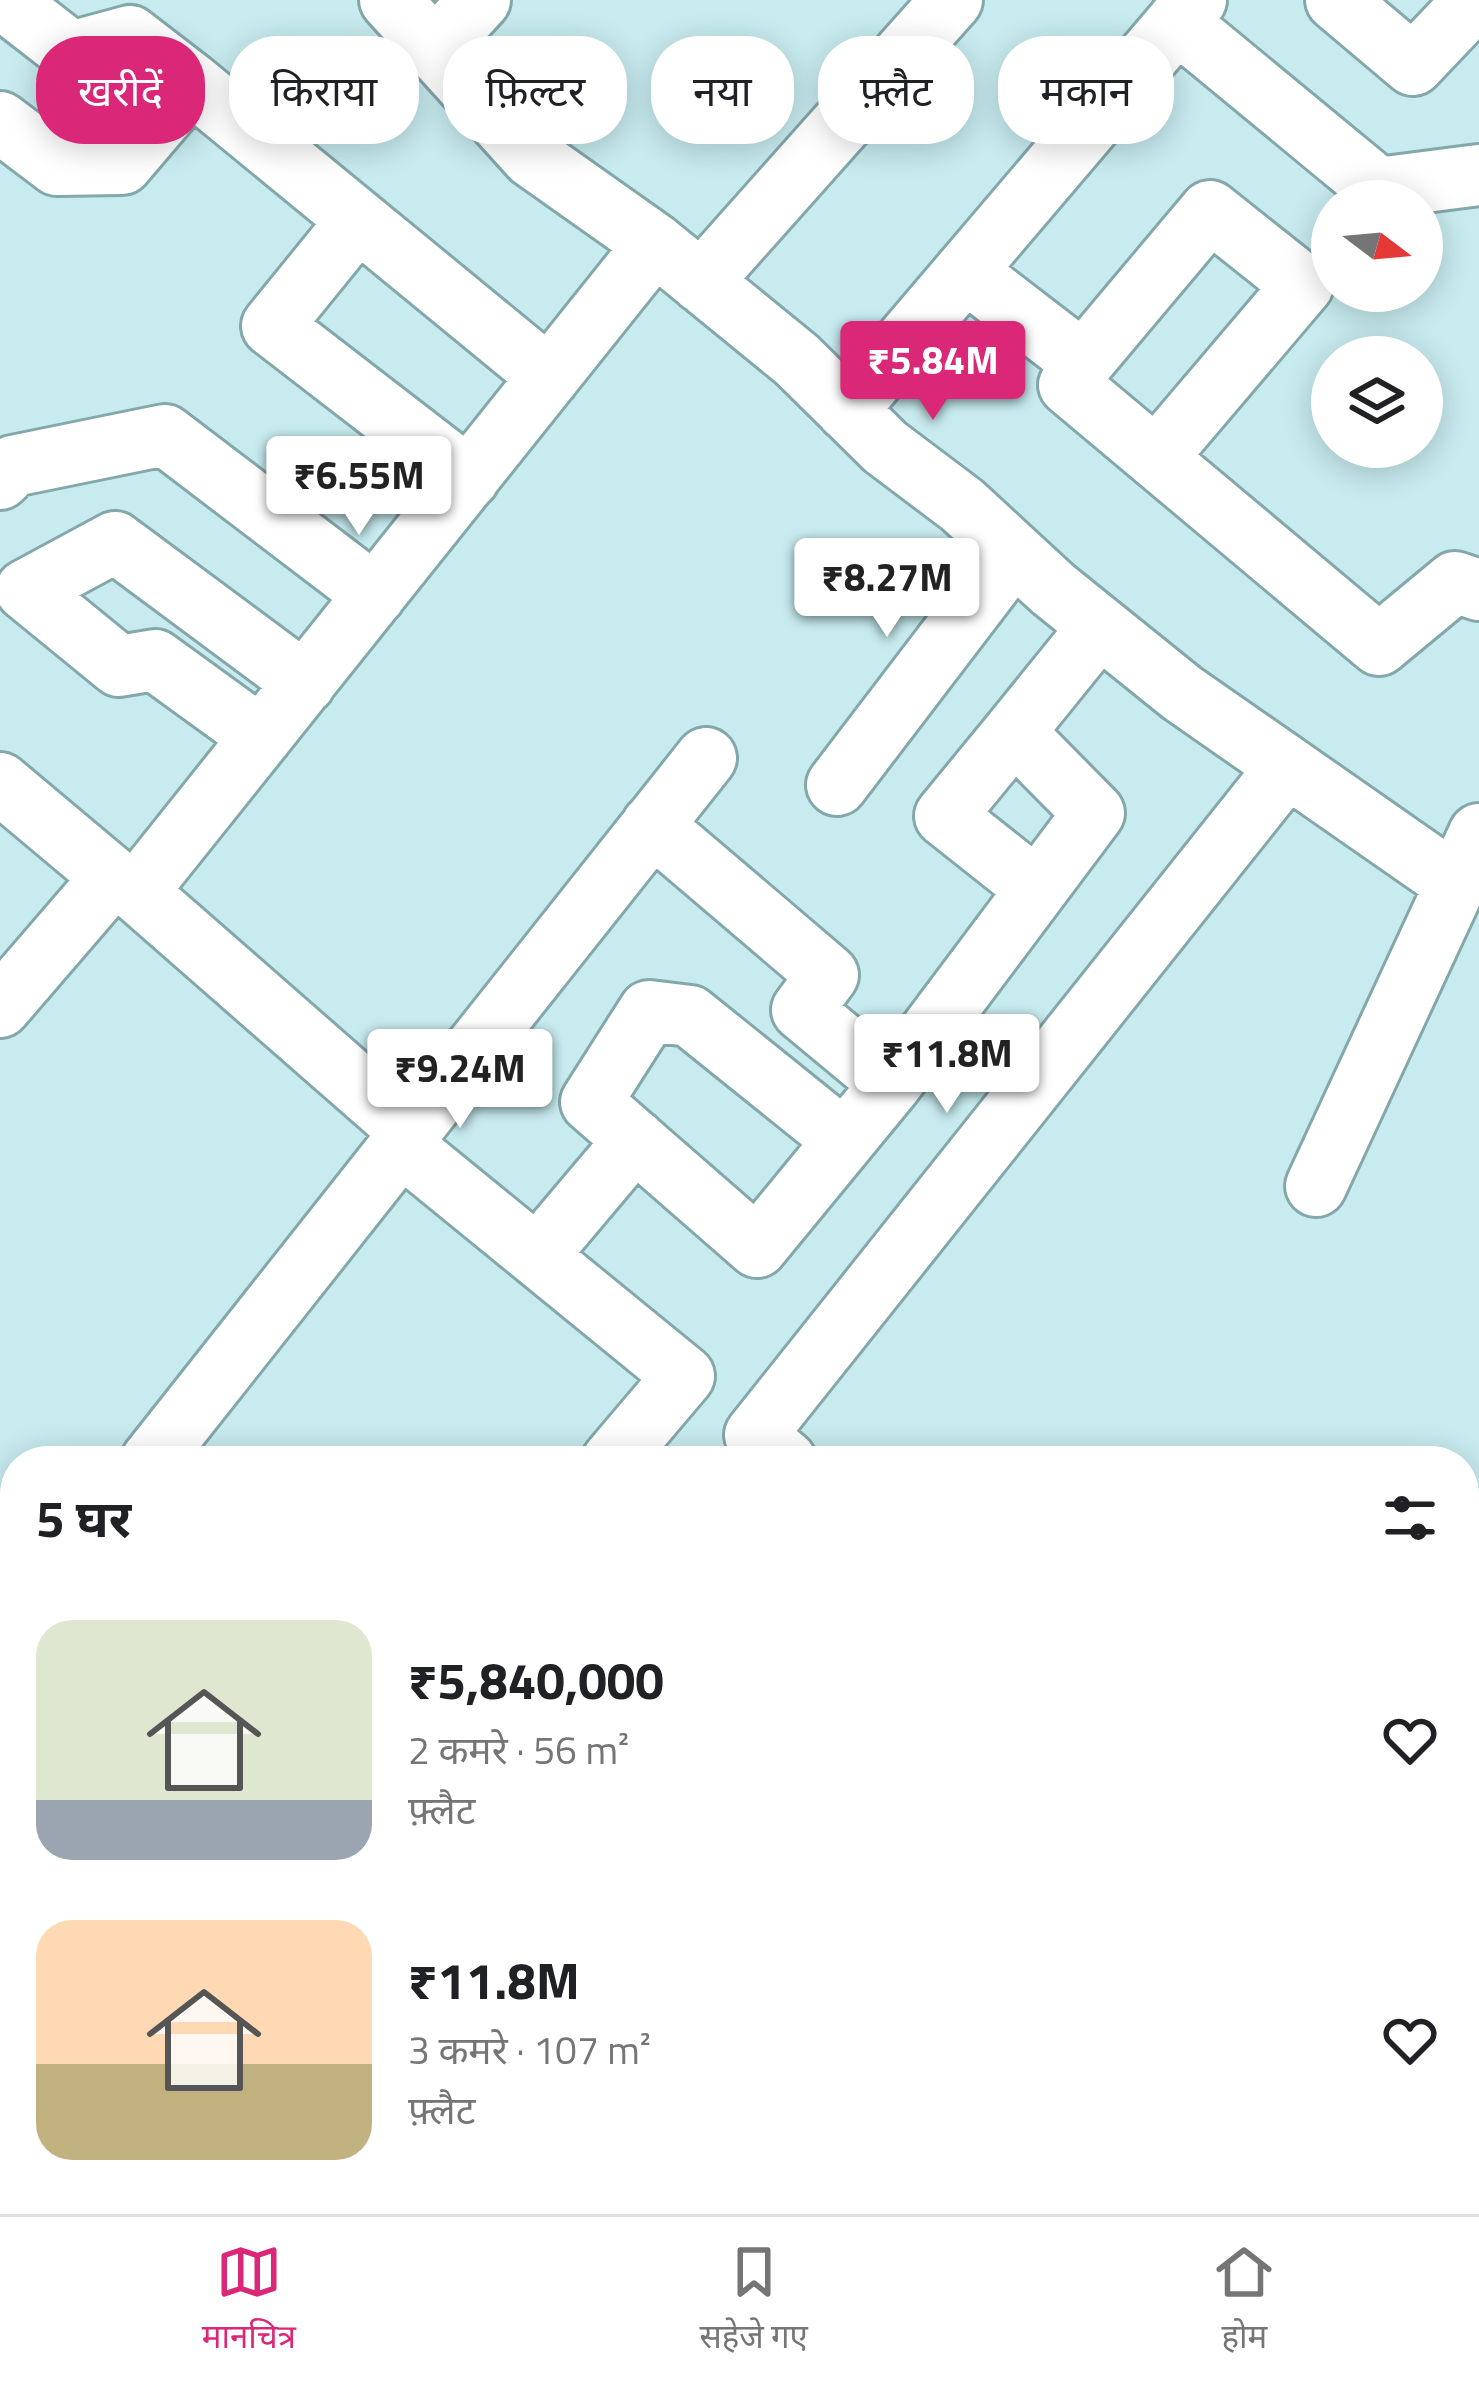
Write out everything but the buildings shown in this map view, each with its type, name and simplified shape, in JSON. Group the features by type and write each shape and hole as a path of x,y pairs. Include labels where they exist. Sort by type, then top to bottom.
{"street":[{"path":"4,0 70,52 112,18"},
{"path":"391,0 532,158 655,244 797,360 885,447 962,505 1182,693 1287,767 1467,859 1316,1186"},
{"path":"701,282 952,0"},
{"path":"1336,0 1413,64 1474,0"},
{"path":"847,410 1186,11 1378,188 1479,175"},
{"path":"205,94 549,377"},
{"path":"0,122 57,165 122,164 139,144"},
{"path":"1156,458 1303,285 1210,212 1083,362 1069,386 1379,645 1455,582 1479,590"},
{"path":"358,220 272,326 469,478"},
{"path":"0,1007 125,884 261,737 655,244"},
{"path":"965,271 1083,362"},
{"path":"0,479 13,466 165,435 374,595"},
{"path":"200,605 155,660 119,666 26,590 115,542 200,605 304,683"},
{"path":"837,785 1014,553"},
{"path":"1037,889 945,816 1100,627"},
{"path":"155,660 261,737"},
{"path":"844,1141 690,1016 650,1011 591,1102 757,1247 891,1084 1094,813 1014,732"},
{"path":"164,1446 706,758"},
{"path":"773,1446 1287,767"},
{"path":"0,783 125,884 537,1256 769,1446"},
{"path":"652,825 828,975 802,1010 891,1084"},
{"path":"537,1256 635,1140"},
{"path":"625,1446 684,1376"}]}
